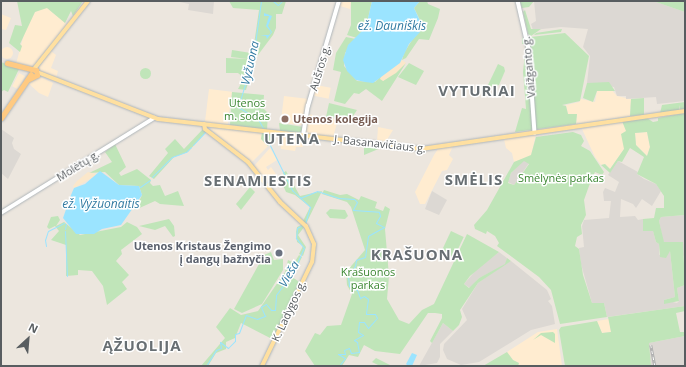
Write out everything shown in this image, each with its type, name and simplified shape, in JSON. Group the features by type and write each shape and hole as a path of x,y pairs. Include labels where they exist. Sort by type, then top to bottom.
{"highway":[{"name":"J. Basanavičiaus g.","path":"1,60 34,73"},
{"path":"1,118 27,80 34,73"}],"main road":[{"path":"34,73 39,64 88,1"},
{"name":"J. Basanavičiaus g.","path":"34,73 154,118 424,149 685,112"},
{"name":"K. Ladygos g.","path":"196,123 244,157 280,202 304,224 314,244 314,256 262,366"},
{"path":"205,124 208,131 213,125"}],"street":[{"name":"Aušros g.","path":"303,136 308,106 339,1"},
{"name":"Vaižganto g.","path":"518,1 529,49 535,133"},
{"name":"Molėtų g.","path":"1,213 154,118"}],"shaded area":[{"path":"175,1 214,1 213,14 188,10 189,4"},
{"path":"341,1 351,1 350,9 340,6"},
{"path":"534,1 653,1 685,12 685,101 657,104 656,97 626,99 626,96 617,96 614,87 587,83 590,56 583,47 588,29 561,27 533,30 531,24 536,21"},
{"path":"42,8 47,8 69,26 35,68 16,64 24,34 35,12"},
{"path":"1,14 11,18 6,30 1,29"},
{"path":"5,47 9,47 13,53 9,59 5,59 1,55 1,51"},
{"path":"51,51 56,55 51,68 58,71 56,78 43,74 37,70"},
{"path":"19,73 25,76 18,90 12,86"},
{"path":"38,76 53,83 48,97 39,93 28,83"},
{"path":"316,85 331,88 329,99 314,96"},
{"path":"209,89 232,92 228,126 205,123"},
{"path":"611,89 617,96 631,99 630,116 576,124 577,115 568,114 566,105 579,102 581,99 595,102 597,91"},
{"path":"284,96 309,99 306,126 281,123"},
{"path":"308,114 313,115 312,120 324,123 326,117 338,120 333,137 305,134"},
{"path":"622,121 627,131 624,149 610,169 605,164 601,165 595,157 582,129"},
{"path":"212,127 262,133 261,139 268,146 251,163 211,130"},
{"path":"378,127 393,130 385,143 377,142"},
{"path":"1,129 14,138 12,143 14,149 21,154 8,179 1,173"},
{"path":"647,132 650,147 647,156 636,145 635,133"},
{"path":"536,134 531,156 514,162 512,153 506,148 504,139"},
{"path":"280,135 301,137 303,147 296,147 295,151 281,149"},
{"path":"453,146 449,155 453,159 447,170 442,171 425,204 420,204 415,192 434,155 438,149"},
{"path":"270,148 277,160 266,167 268,170 271,167 276,174 266,182 254,166"},
{"path":"524,160 529,163 517,181 514,185 508,182 511,173"},
{"path":"618,161 638,172 637,174 644,179 656,184 661,191 652,206 642,199 636,208 633,204 621,199 620,217 635,216 638,220 643,219 643,230 653,231 656,242 659,244 659,255 670,251 675,297 664,300 677,303 679,301 677,288 685,285 685,306 607,317 604,303 592,303 581,264 579,248 584,247 582,226 584,220 609,218 611,201 604,201 603,192 605,188 615,192 619,182 608,175"},
{"path":"432,191 447,200 439,215 425,209"},
{"path":"685,215 685,271 684,256 663,241 659,221 661,217"},
{"path":"499,252 507,258 506,264 511,261 547,290 551,299 548,301 552,306 555,324 531,330 479,362 461,365 447,359 443,350 444,344 467,320 462,309 478,283 501,267 479,278 470,288 464,284 477,269"},
{"path":"609,319 611,332 602,333 597,321"},
{"path":"443,323 453,331 440,344 440,357 437,363 419,366"},
{"path":"557,329 562,366 518,366 519,363 513,360 507,352 538,332"},
{"path":"685,336 685,366 651,366 649,343"}],"green space":[{"path":"17,1 83,1 73,16 71,11 65,23 47,8 35,12 20,44 22,46 20,52 9,43 15,25 22,26"},
{"path":"229,1 286,1 282,14 276,14 276,28 273,35 255,59 252,58 259,10 233,8"},
{"path":"351,1 372,1 366,27 357,38 347,35 351,25"},
{"path":"420,1 427,1 428,4 440,9 438,18 429,40 419,39 406,58 402,60 404,53 422,24 414,8"},
{"path":"519,1 534,1 529,7 522,8"},
{"path":"653,1 685,1 685,12"},
{"path":"525,10 531,29 541,29 531,36 528,34 523,12"},
{"path":"562,29 561,32 534,35 536,33"},
{"path":"565,33 589,56 580,101 562,105 566,106 568,114 577,114 576,124 515,132 522,108 526,109 523,72 526,44 522,44 522,38"},
{"path":"346,37 356,39 345,53 344,66 357,81 375,82 381,76 383,81 406,63 382,101 366,89 359,94 354,93 345,104 334,101 341,72 333,70 336,53"},
{"path":"232,50 251,53 250,59 255,60 246,90 238,89 244,78 238,73 226,73 226,58 248,59 231,57"},
{"path":"1,62 19,69 8,92 4,90 1,92"},
{"path":"409,63 424,71 416,85 398,77"},
{"path":"498,64 504,67 505,71 499,85 493,87 488,85"},
{"path":"145,67 149,69 151,73 149,77 145,79 141,77 139,73 141,69"},
{"path":"609,82 615,91 597,91 593,102 583,98 587,83"},
{"name":"Utenos m. sodas","path":"232,92 264,95 263,108 268,113 267,130 230,125"},
{"path":"644,98 644,115 630,116 631,99"},
{"path":"685,102 685,110 680,110 679,105 679,110 660,113 662,105"},
{"path":"329,103 357,110 351,119 326,117"},
{"path":"685,113 685,215 661,217 659,221 664,242 683,242 685,285 677,288 679,301 664,304 664,300 675,297 670,251 666,258 660,257 659,244 656,242 653,231 643,231 643,219 654,218 656,208 664,208 664,196 656,184 637,174 644,157 630,148 622,162 618,161 610,173 601,165 605,164 610,169 624,149 621,134 626,131 622,121 647,118 653,122 658,121 658,118","holes":["647,132 650,147 647,156 636,145 635,133"]},
{"path":"279,123 303,127 301,133 280,131"},
{"path":"203,129 207,131 188,152 174,157 154,179 149,176 168,153 165,149 175,139 184,149"},
{"name":"Smėlynės parkas","path":"573,132 581,135 584,141 581,146 590,151 604,172 602,175 595,172 589,186 584,200 586,215 581,225 582,234 577,237 575,246 579,249 583,275 592,303 604,303 607,317 560,324 551,290 539,277 497,246 499,243 495,236 487,231 486,234 475,229 474,225 487,210 514,162 531,155 536,137","holes":["524,161 529,164 514,185 508,183 511,173"]},
{"path":"262,133 275,135 268,146 261,139"},
{"path":"115,144 126,167 119,173 121,176 137,169 151,180 150,183 153,186 160,185 165,196 178,191 184,206 160,204 155,201 135,210 142,195 139,186 119,185 105,172 89,173 112,162 105,152"},
{"path":"364,145 380,147 381,148 364,155"},
{"path":"286,171 300,196 322,191 306,224 303,221 310,207 295,195 286,192 282,183 284,177 283,173"},
{"path":"250,187 255,192 241,210 236,204"},
{"name":"Krašuonos parkas","path":"324,190 340,195 347,194 359,200 361,196 377,202 375,208 383,211 385,206 390,209 385,229 389,276 387,299 399,320 409,324 422,310 434,304 467,234 499,252 470,276 464,284 469,288 479,278 505,264 507,258 511,261 478,283 460,310 462,317 459,325 453,331 443,323 432,343 430,341 442,318 442,314 428,313 400,354 375,351 364,345 358,357 349,355 342,366 315,366 305,351 315,333 320,335 327,326 341,325 352,294 347,285 346,272 365,250 351,207 347,202 322,194"},
{"path":"330,209 345,210 348,216 345,219 330,218 326,213"},
{"path":"58,216 60,220 56,226 64,222 80,235 121,227 127,222 137,227 142,234 121,250 122,254 116,261 129,275 122,282 127,289 107,305 103,286 92,271 78,270 78,275 66,276 66,245 51,240 59,231 55,226 49,229 47,227 51,217"},
{"path":"169,219 174,226 175,236 173,237 165,226 155,230 139,226"},
{"path":"303,224 305,226 298,235 306,247 303,256 299,254 303,246 297,242 296,232 297,227"},
{"path":"451,231 464,237 454,258 441,252"},
{"path":"271,252 274,260 283,259 283,270 262,304 242,313 234,309 264,255"},
{"path":"299,255 302,257 292,277 301,283 274,340 241,323 235,338 226,342 226,349 216,353 208,366 201,366 225,338 216,327 230,308 241,315 258,311 285,272 288,260 294,263"},
{"path":"685,306 685,311 676,313 680,332 685,332 685,336 649,343 651,366 565,366 559,330 561,327 597,321 602,333 611,332 608,317"},
{"path":"553,332 555,334 555,343 541,335 533,340 541,333"},
{"path":"507,352 513,360 519,363 518,366 483,366"},
{"path":"376,358 392,366 380,366 372,362"}],"sand":[{"path":"402,60 406,63 396,73 383,81 380,79 381,76"},
{"path":"88,172 96,174 74,188 73,186 77,181"}],"water":[{"name":"ež. Dauniškis","path":"372,1 420,1 414,8 422,25 420,32 409,44 400,63 373,83 356,80 347,71 343,60 348,45 366,27"},
{"path":"264,13 272,16 268,26 272,32 267,39 266,36 260,35 269,35 271,32 266,26 269,16 264,16"},
{"name":"ež. Vyžuonaitis","path":"100,171 119,185 139,186 142,195 121,225 102,229 94,234 76,234 63,218 71,195 74,188 85,184"},
{"path":"412,353 417,355 412,366 408,366 406,364"}],"waterway":[{"name":"Vyžuona","path":"261,1 253,58 238,107 258,119 264,130"},
{"name":"Vyžuona","path":"273,1 278,5 282,1"},
{"path":"193,145 205,132"},
{"name":"Vyžuona","path":"264,133 292,190 310,207 305,223"},
{"path":"152,177 172,157 186,152 191,147"},
{"path":"140,187 150,180"},
{"name":"KRAŠUONA","path":"300,198 317,191 338,198 354,199 357,202 353,210 379,212 380,216 376,223 384,227 368,236 365,257 356,260 355,266 348,276 349,286 357,290 360,298 364,296 368,299 366,314 375,314 377,318 368,328 364,322 359,322 358,332 363,335 354,340 357,342 359,352 351,353 349,348 344,350 345,354 338,354 345,358 339,366"},
{"path":"46,246 45,240 48,231 64,223"},
{"path":"65,229 66,224"},
{"name":"Vieša","path":"206,366 216,350 221,348 220,342 228,348 235,341 235,334 239,333 246,315 257,319 265,316 261,307 266,304 271,310 275,310 276,295 294,270 304,248 296,238 297,228 302,225"},
{"path":"65,231 67,276"}],"railway":[{"path":"651,345 655,366"}],"place":[{"name":"Utenos kolegija","path":"285,119"},
{"name":"Utenos Kristaus Žengimo į dangų bažnyčia","path":"279,253"}],"district":[{"name":"VYTURIAI","path":"477,91"},
{"name":"UTENA","path":"292,139"},
{"name":"SMĖLIS","path":"474,180"},
{"name":"SENAMIESTIS","path":"258,181"},
{"name":"KRAŠUONA","path":"417,255"},
{"name":"ĄŽUOLIJA","path":"142,346"}]}
